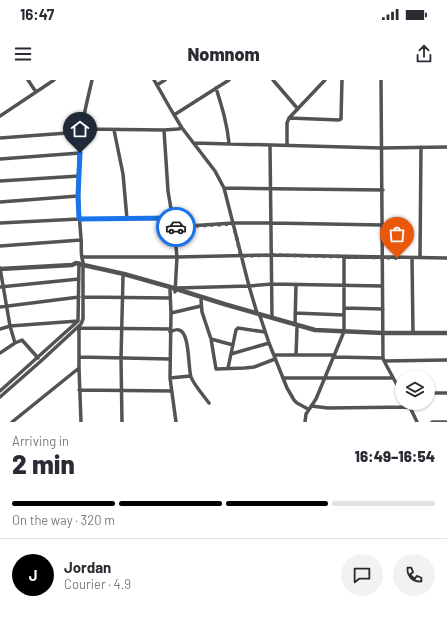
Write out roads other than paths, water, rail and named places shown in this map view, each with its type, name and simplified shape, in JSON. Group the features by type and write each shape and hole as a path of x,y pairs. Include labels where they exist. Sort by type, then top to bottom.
{"street":[{"path":"28,80 36,92"},
{"path":"0,116 54,80"},
{"path":"0,391 78,321 81,297 81,240 78,196 80,153 82,131 92,80"},
{"path":"154,80 182,128 215,172 224,188 249,286 269,343 283,378 294,400 297,403 310,408 395,406"},
{"path":"157,85 165,80"},
{"path":"174,114 229,80"},
{"path":"273,80 298,109"},
{"path":"287,145 287,123 289,118 325,80"},
{"path":"289,118 341,119 342,80"},
{"path":"381,80 381,148 383,190 382,286 384,359 395,381"},
{"path":"216,88 225,118 229,143"},
{"path":"0,138 82,131 164,130 182,128"},
{"path":"114,130 123,174 127,219"},
{"path":"164,130 168,191 173,218 177,257 176,290"},
{"path":"194,143 381,148 447,147"},
{"path":"270,145 272,317"},
{"path":"420,258 421,147"},
{"path":"0,159 80,153"},
{"path":"0,181 79,176"},
{"path":"224,188 383,190"},
{"path":"0,202 78,196"},
{"path":"0,223 79,219 173,218"},
{"path":"174,227 271,223 382,225"},
{"path":"0,246 81,240"},
{"path":"15,343 2,287 0,269 177,257 271,255 447,258"},
{"path":"305,422 306,414 316,399 344,333 344,257"},
{"path":"412,258 413,333"},
{"path":"81,263 123,277 170,290 272,284 382,286"},
{"path":"0,397 81,324 83,319 79,279 81,263"},
{"path":"81,263 124,274 296,326"},
{"path":"122,422 120,358 123,277"},
{"path":"2,287 79,279"},
{"path":"296,285 296,355"},
{"path":"170,290 170,378 176,422"},
{"path":"176,290 201,300 272,317 315,333 447,334"},
{"path":"0,307 81,297 170,298"},
{"path":"201,300 202,312 211,339 217,370 254,367 275,357 296,355 447,360"},
{"path":"171,313 201,306"},
{"path":"344,308 383,309"},
{"path":"295,313 344,315"},
{"path":"0,328 78,321"},
{"path":"79,327 181,330 187,343 190,376 210,403"},
{"path":"79,327 79,390 81,422"},
{"path":"228,368 236,330 238,328 265,332"},
{"path":"383,334 447,334"},
{"path":"211,339 233,345"},
{"path":"0,352 22,340 38,358"},
{"path":"232,354 269,343"},
{"path":"79,357 170,359"},
{"path":"12,422 79,368"},
{"path":"170,378 190,376"},
{"path":"283,378 393,378"},
{"path":"79,390 172,391"},
{"path":"435,393 447,393"},
{"path":"411,410 417,422"},
{"path":"432,422 447,422"}]}
